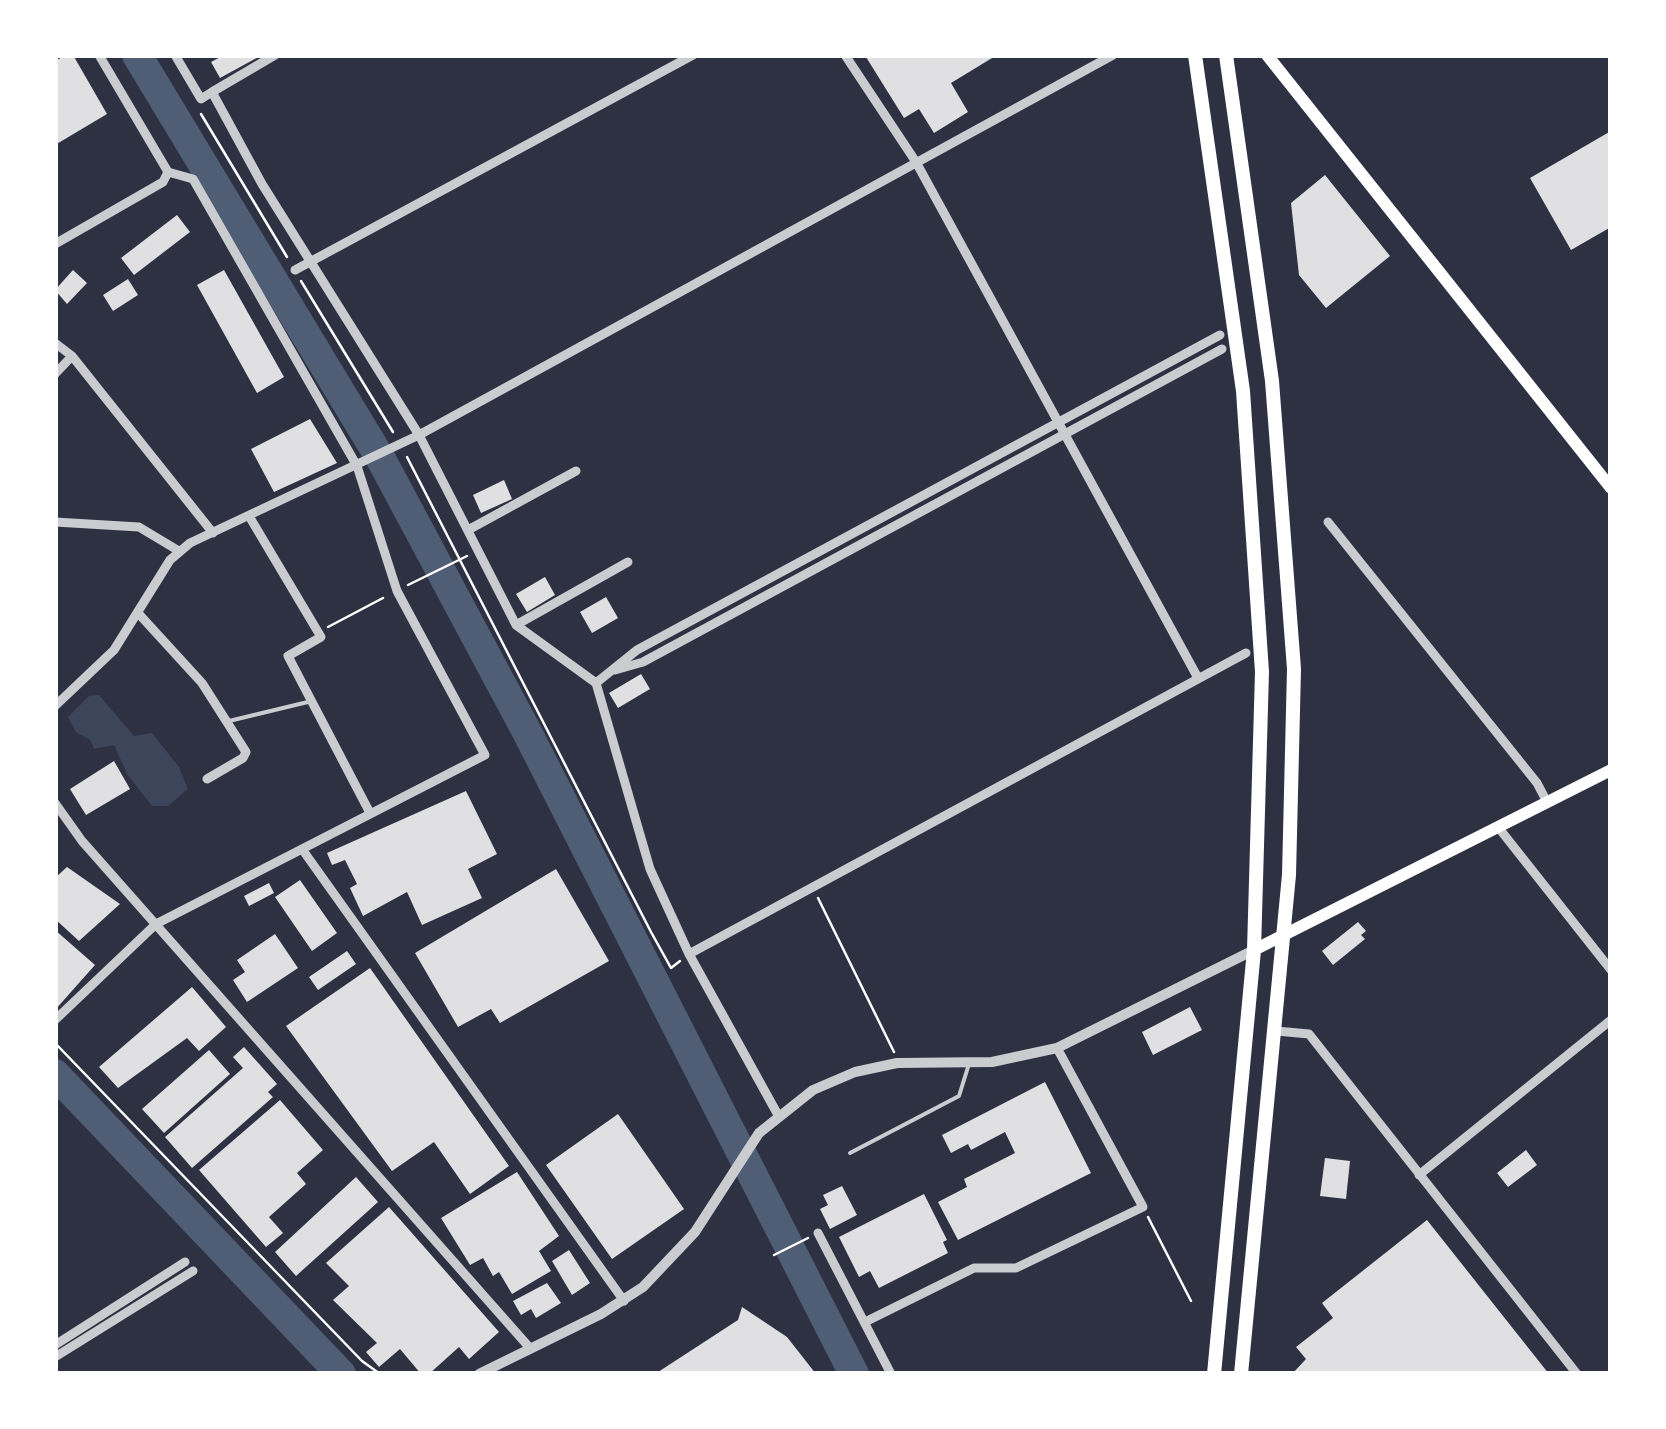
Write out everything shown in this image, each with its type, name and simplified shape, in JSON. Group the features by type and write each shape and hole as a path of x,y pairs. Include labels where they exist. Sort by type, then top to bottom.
{"highway":[{"path":"1194,55 1243,391 1254,513 1262,707 1254,950 1214,1374"},
{"path":"1226,55 1262,299 1291,587 1294,765 1276,1031 1241,1374"}],"main road":[{"path":"1267,55 1611,488"},
{"path":"1254,950 1611,770"}],"street":[{"path":"55,1020 156,924 484,755 401,589 360,464 194,179 168,172 99,55"},
{"path":"175,55 200,99 275,55"},
{"path":"295,270 693,55"},
{"path":"845,55 916,162 1198,678"},
{"path":"55,706 114,650 178,551 419,434 1113,55"},
{"path":"212,92 262,184 419,434 516,624 596,683 650,869 689,954 778,1116"},
{"path":"55,244 163,182 168,172"},
{"path":"596,683 637,650 1220,335"},
{"path":"55,343 72,356 212,533"},
{"path":"610,672 644,662 1222,349"},
{"path":"55,374 72,356"},
{"path":"468,530 576,470"},
{"path":"249,516 321,637 288,656 370,813"},
{"path":"55,522 139,527 178,551"},
{"path":"1328,522 1537,783 1547,802"},
{"path":"516,624 628,562"},
{"path":"138,612 177,651 246,752 243,758 208,779"},
{"path":"689,954 1246,653"},
{"path":"55,803 156,924 529,1347"},
{"path":"1498,827 1611,970"},
{"path":"302,848 624,1301"},
{"path":"479,1374 624,1301 684,1248 760,1133 778,1116 834,1080 897,1063 969,1062 1057,1048 1254,950"},
{"path":"1419,1175 1611,1020"},
{"path":"1276,1031 1309,1034 1577,1374"},
{"path":"865,1322 974,1268 1016,1268 1143,1207 1057,1048"},
{"path":"818,1233 891,1374"},
{"path":"55,1346 185,1262"},
{"path":"55,1358 194,1271"}],"lane":[{"path":"226,722 312,701"},
{"path":"850,1153 959,1096 969,1062"}],"path":[{"path":"396,446 672,968 689,954"},
{"path":"318,632 466,555"},
{"path":"812,888 879,1013 897,1063"},
{"path":"55,1043 362,1361 380,1374"},
{"path":"1143,1207 1191,1301"},
{"path":"774,1255 818,1233"}],"shaded area":[{"path":"99,695 134,736 152,733 179,767 188,789 168,806 152,806 127,774 114,745 94,749 90,740 76,732 68,717 89,696"}],"building":[{"path":"73,55 107,114 55,145 55,61"},
{"path":"224,55 262,55 220,78 211,62"},
{"path":"997,55 951,83 968,112 934,133 919,109 904,118 866,57"},
{"path":"1611,131 1611,227 1571,250 1530,178"},
{"path":"1325,175 1390,256 1326,308 1299,275 1291,203"},
{"path":"177,215 190,232 134,275 121,258"},
{"path":"73,270 87,283 67,304 55,290"},
{"path":"224,270 284,377 257,393 197,285"},
{"path":"128,279 138,295 113,311 103,295"},
{"path":"310,419 337,463 274,492 251,449"},
{"path":"504,480 512,499 481,513 473,495"},
{"path":"545,577 555,595 527,612 516,594"},
{"path":"606,597 618,618 592,633 580,612"},
{"path":"641,674 650,689 618,708 609,693"},
{"path":"114,761 130,789 86,815 70,789"},
{"path":"466,791 497,854 468,869 482,898 422,925 407,892 363,916 350,888 357,884 345,860 332,865 327,853"},
{"path":"67,867 120,904 79,941 55,919 55,878"},
{"path":"556,869 609,961 500,1023 491,1009 458,1027 415,953"},
{"path":"300,880 337,933 312,951 275,897"},
{"path":"269,883 274,893 249,906 244,896"},
{"path":"1358,922 1366,931 1361,935 1365,939 1333,965 1322,951"},
{"path":"55,930 95,965 55,1010"},
{"path":"275,934 298,968 247,1002 233,980 245,972 237,960"},
{"path":"347,951 356,964 318,990 309,977"},
{"path":"370,968 509,1166 470,1194 434,1142 392,1171 286,1026"},
{"path":"192,987 226,1027 199,1051 187,1038 118,1088 99,1067"},
{"path":"1190,1007 1202,1030 1153,1055 1142,1032"},
{"path":"244,1047 277,1084 268,1092 273,1097 192,1168 165,1137 243,1068 233,1057"},
{"path":"209,1050 230,1074 164,1133 142,1109"},
{"path":"1045,1082 1091,1173 958,1240 938,1202 967,1187 964,1179 1015,1153 1005,1132 971,1150 968,1144 951,1153 942,1135"},
{"path":"280,1100 323,1150 297,1173 306,1184 269,1217 283,1233 266,1247 199,1170"},
{"path":"618,1114 684,1209 612,1259 546,1165"},
{"path":"1526,1150 1537,1165 1508,1187 1497,1173"},
{"path":"1325,1158 1350,1161 1346,1199 1320,1196"},
{"path":"517,1172 559,1236 539,1251 551,1271 512,1294 499,1272 493,1276 483,1258 470,1265 441,1218"},
{"path":"356,1177 378,1202 296,1276 275,1252"},
{"path":"842,1186 857,1215 830,1229 820,1209 828,1205 823,1195"},
{"path":"924,1194 947,1240 943,1242 948,1253 879,1288 870,1271 859,1277 839,1237"},
{"path":"389,1207 499,1332 469,1359 459,1347 429,1374 421,1374 400,1349 379,1367 366,1352 377,1343 333,1300 349,1286 326,1263"},
{"path":"1427,1220 1549,1374 1292,1374 1306,1359 1296,1347 1333,1318 1322,1303"},
{"path":"569,1250 590,1283 572,1295 552,1261"},
{"path":"547,1283 561,1303 536,1318 531,1309 521,1315 513,1301"},
{"path":"742,1307 787,1337 816,1374 655,1374 738,1320"}],"waterway":[{"path":"137,55 382,461 527,732 854,1374"},
{"path":"55,1074 341,1374"}]}
